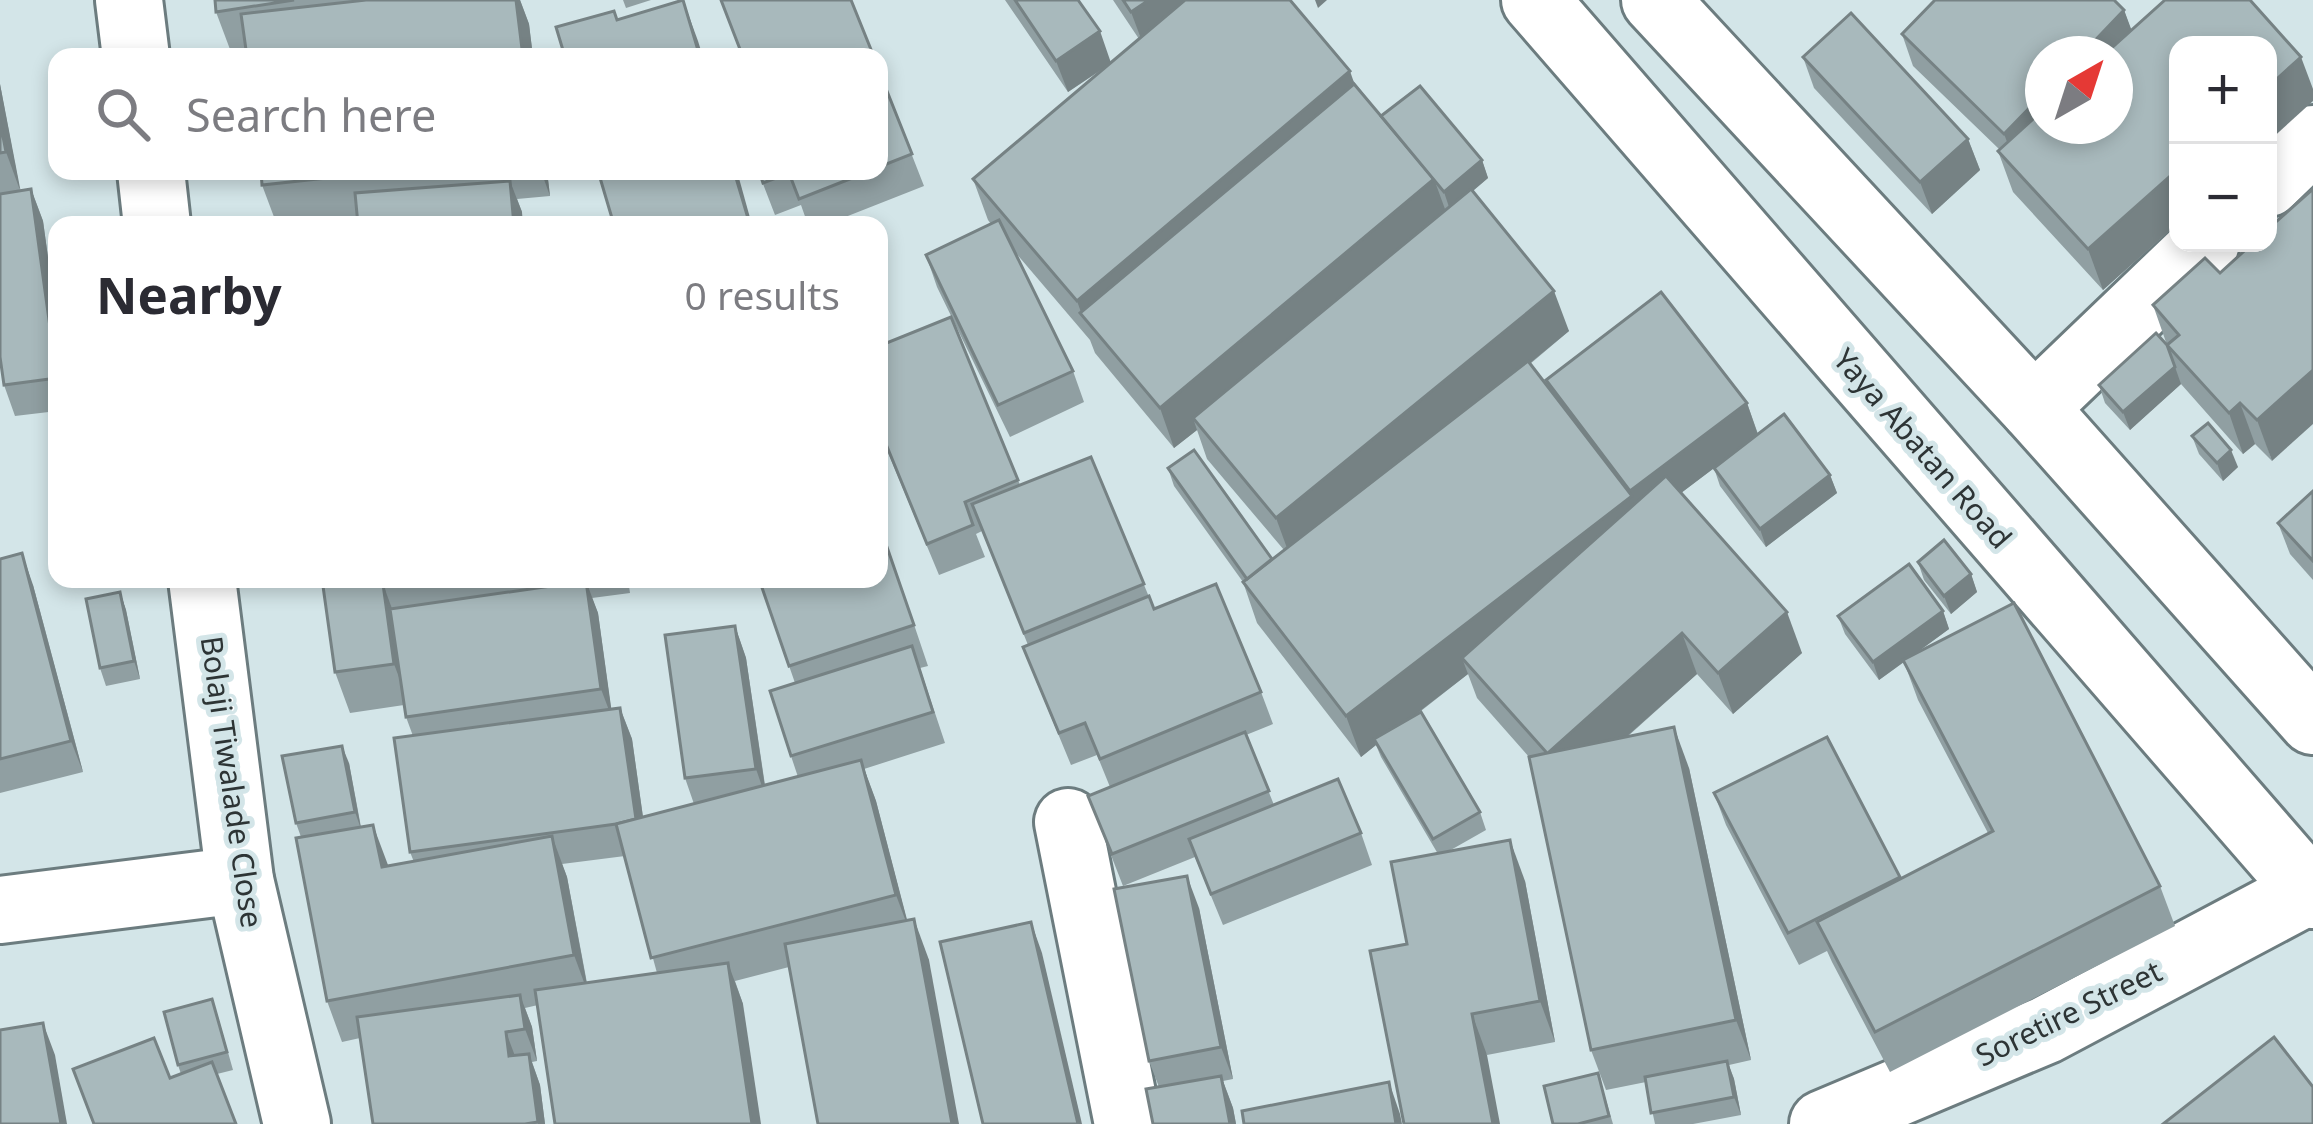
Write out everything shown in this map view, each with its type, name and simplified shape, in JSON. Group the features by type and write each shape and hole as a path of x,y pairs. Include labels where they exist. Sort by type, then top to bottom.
{"main road":[{"path":"129,0 135,48"},
{"name":"Yaya Abatan Road","path":"1535,0 2311,893"},
{"path":"1655,0 2034,409 2313,721"},
{"path":"2277,174 2313,140"},
{"path":"152,180 157,216"},
{"path":"2034,409 2197,252"},
{"name":"Bolaji Tiwalade Close","path":"203,588 240,880 297,1124"},
{"path":"1068,822 1128,1124"},
{"path":"0,910 240,880"},
{"name":"Soretire Street","path":"1823,1124 2046,1030 2311,893"}],"building":[{"path":"215,0 294,0 216,12"},
{"path":"366,0 516,0 522,48 246,48 241,14"},
{"path":"683,0 697,48 562,48 556,27 614,11 617,20"},
{"path":"721,0 851,0 870,48 740,48"},
{"path":"1015,0 1078,0 1100,31 1056,61"},
{"path":"1123,0 1149,0 1131,12"},
{"path":"1185,0 1290,0 1350,71 1077,301 973,179"},
{"path":"1935,0 2114,0 2124,10 2099,36 2025,36 2025,112 2004,134 1902,34"},
{"path":"2165,0 2250,0 2301,57 2277,79 2277,36 2169,36 2169,177 2088,249 1998,151 2025,126 2025,144 2133,144 2133,36 2125,36"},
{"path":"1851,13 1968,139 1920,182 1803,57"},
{"path":"1354,84 1434,179 1160,408 1080,313"},
{"path":"1420,86 1482,160 1444,192 1381,116"},
{"path":"888,94 912,154 888,163"},
{"path":"0,121 6,152 0,153"},
{"path":"262,180 308,180 262,185"},
{"path":"601,180 737,180 747,216 611,216"},
{"path":"792,180 847,180 799,199"},
{"path":"510,181 513,216 357,216 355,193"},
{"path":"31,189 48,313 48,379 4,385 0,194"},
{"path":"1471,189 1554,291 1276,518 1193,418"},
{"path":"2313,189 2313,370 2257,420 2240,403 2229,413 2167,345 2179,335 2153,305 2205,258 2220,273 2243,252 2277,252 2277,221"},
{"path":"999,220 1073,371 998,405 926,255"},
{"path":"1661,292 1747,403 1630,491 1546,380"},
{"path":"951,317 1018,480 965,502 973,525 927,544 888,449 888,342"},
{"path":"2156,333 2167,345 2175,367 2123,412 2099,385"},
{"path":"1528,361 1632,496 1346,716 1243,582"},
{"path":"1784,414 1830,475 1760,529 1714,468"},
{"path":"2208,423 2231,450 2217,463 2192,436"},
{"path":"1194,450 1272,559 1247,579 1168,468"},
{"path":"1091,457 1144,584 1024,633 972,504"},
{"path":"1666,476 1787,612 1718,673 1682,633 1548,753 1674,727 1736,1020 1591,1050 1529,757 1547,753 1462,658"},
{"path":"2313,491 2313,561 2278,523"},
{"path":"1944,540 1971,574 1944,596 1918,562"},
{"path":"888,550 914,625 789,666 762,588 888,588"},
{"path":"22,553 71,741 0,759 0,559"},
{"path":"1909,564 1943,611 1873,662 1838,616"},
{"path":"1216,584 1261,692 1100,759 1085,723 1059,733 1023,647 1149,596 1154,609"},
{"path":"323,588 384,588 394,664 335,672"},
{"path":"537,588 587,588 601,689 406,717 390,609"},
{"path":"120,592 134,661 100,668 86,599"},
{"path":"2014,603 2160,886 1875,1032 1817,922 1993,831 1903,660"},
{"path":"735,626 756,769 685,778 665,635"},
{"path":"912,646 933,712 791,756 770,691"},
{"path":"620,708 636,819 410,852 394,738"},
{"path":"1421,712 1480,812 1433,839 1374,739"},
{"path":"1245,732 1269,791 1112,854 1088,796"},
{"path":"1827,737 1900,877 1788,933 1714,793"},
{"path":"342,746 355,812 296,823 282,756"},
{"path":"861,760 896,895 651,958 616,824"},
{"path":"1338,779 1361,833 1211,894 1189,839"},
{"path":"373,825 382,867 552,836 574,955 327,1001 296,838"},
{"path":"1510,840 1540,1001 1472,1014 1493,1124 1404,1124 1370,951 1407,944 1391,862"},
{"path":"1187,876 1221,1047 1149,1061 1114,889"},
{"path":"914,919 952,1124 818,1124 785,944"},
{"path":"1031,922 1078,1124 983,1124 940,942"},
{"path":"728,963 752,1124 555,1124 535,990"},
{"path":"520,995 525,1029 506,1032 509,1056 529,1054 538,1122 373,1124 357,1017"},
{"path":"212,999 227,1052 178,1065 164,1012"},
{"path":"43,1023 61,1124 0,1124 0,1030"},
{"path":"2274,1037 2313,1087 2313,1124 2163,1124"},
{"path":"154,1038 170,1078 212,1062 236,1124 94,1124 73,1069"},
{"path":"1727,1061 1734,1097 1651,1113 1645,1077"},
{"path":"1598,1073 1609,1116 1553,1124 1544,1086"},
{"path":"1221,1076 1230,1124 1153,1124 1146,1089"},
{"path":"1389,1082 1396,1124 1244,1124 1242,1111"}]}
